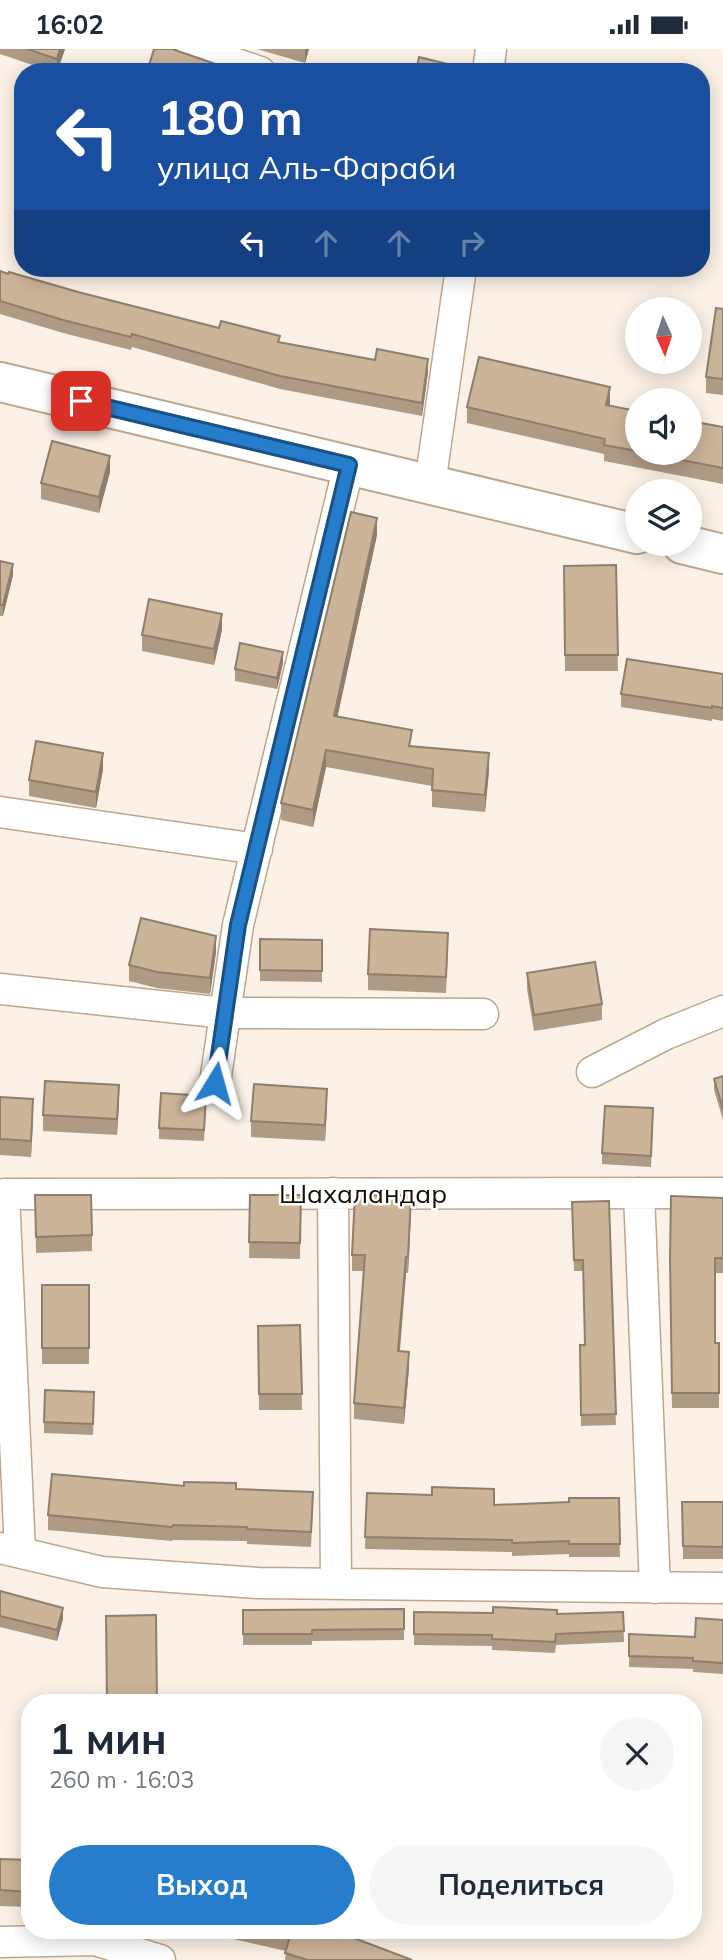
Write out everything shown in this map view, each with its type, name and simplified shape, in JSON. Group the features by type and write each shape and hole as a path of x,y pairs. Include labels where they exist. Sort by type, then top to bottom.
{"main road":[{"path":"0,381 625,531"},
{"path":"702,549 723,554"}],"street":[{"path":"193,49 234,63"},
{"path":"430,484 459,277"},
{"path":"215,1083 238,925 349,465"},
{"path":"0,812 257,849"},
{"path":"0,989 225,1013 483,1014"},
{"path":"592,1072 666,1034 723,1011"},
{"path":"333,1193 336,1584"},
{"path":"639,1193 655,1588"},
{"name":"Шахаландар","path":"10,1550 4,1194 723,1193"},
{"path":"10,1550 102,1572 258,1583 723,1588"},
{"path":"0,1942 95,1940 160,1960"}],"building":[{"path":"27,49 60,49 57,59"},
{"path":"154,49 172,49 213,63 150,63"},
{"path":"419,57 444,63 418,63"},
{"path":"0,271 14,273 14,277 26,277 219,328 221,321 280,336 278,342 375,360 377,349 428,359 422,403 280,376 132,334 131,337 63,320 0,301"},
{"path":"716,308 723,309 723,379 706,377"},
{"path":"479,357 610,387 606,405 625,409 625,449 604,445 605,439 467,407"},
{"path":"702,423 723,427 723,468 702,464"},
{"path":"52,441 110,456 99,497 41,483"},
{"path":"351,512 377,518 334,716 412,730 409,746 489,753 485,795 432,790 433,769 326,750 313,810 281,803"},
{"path":"0,561 13,564 3,605 0,605"},
{"path":"616,565 618,655 565,655 564,566"},
{"path":"149,599 222,614 214,649 142,635"},
{"path":"240,643 283,652 277,678 235,669"},
{"path":"627,659 723,674 723,708 621,694"},
{"path":"36,741 103,753 96,792 29,780"},
{"path":"141,918 216,936 210,978 157,972 129,965"},
{"path":"370,929 448,933 446,977 368,974"},
{"path":"260,939 322,940 322,971 260,970"},
{"path":"595,962 602,1004 534,1015 527,973"},
{"path":"723,1076 723,1109 714,1079"},
{"path":"45,1081 119,1085 117,1119 43,1115"},
{"path":"254,1084 327,1089 325,1125 251,1121"},
{"path":"161,1093 206,1096 204,1130 159,1128"},
{"path":"0,1097 33,1099 31,1141 0,1139"},
{"path":"605,1106 653,1108 651,1156 602,1153"},
{"path":"35,1195 91,1195 92,1235 36,1237"},
{"path":"250,1195 301,1195 300,1243 249,1242"},
{"path":"355,1195 411,1195 408,1257 398,1351 409,1352 404,1408 354,1403 365,1255 352,1255"},
{"path":"671,1196 723,1198 723,1258 715,1258 715,1343 719,1343 719,1393 672,1393"},
{"path":"609,1201 616,1414 581,1415 580,1345 585,1345 583,1260 574,1260 572,1202"},
{"path":"42,1285 89,1285 89,1348 42,1348"},
{"path":"300,1325 302,1394 259,1394 258,1326"},
{"path":"45,1390 94,1392 93,1424 44,1422"},
{"path":"52,1474 184,1486 184,1482 236,1483 236,1489 313,1492 311,1532 247,1527 172,1527 48,1515"},
{"path":"432,1487 494,1489 494,1505 569,1502 569,1498 619,1498 620,1544 365,1537 367,1493 432,1495"},
{"path":"682,1502 723,1502 723,1547 683,1546"},
{"path":"0,1591 63,1608 57,1630 0,1616"},
{"path":"493,1607 557,1610 557,1614 623,1612 624,1631 556,1634 555,1642 492,1639 492,1635 414,1634 414,1612 493,1613"},
{"path":"404,1609 404,1629 312,1630 312,1634 243,1634 243,1610"},
{"path":"156,1615 157,1694 107,1694 106,1616"},
{"path":"696,1618 723,1620 723,1663 693,1661 693,1658 629,1656 629,1634 695,1637"},
{"path":"0,1859 21,1860 21,1891 0,1890"},
{"path":"289,1939 357,1939 412,1960 308,1960 285,1953"}],"route":[{"path":"81,401 349,465 238,925 215,1083"}]}
